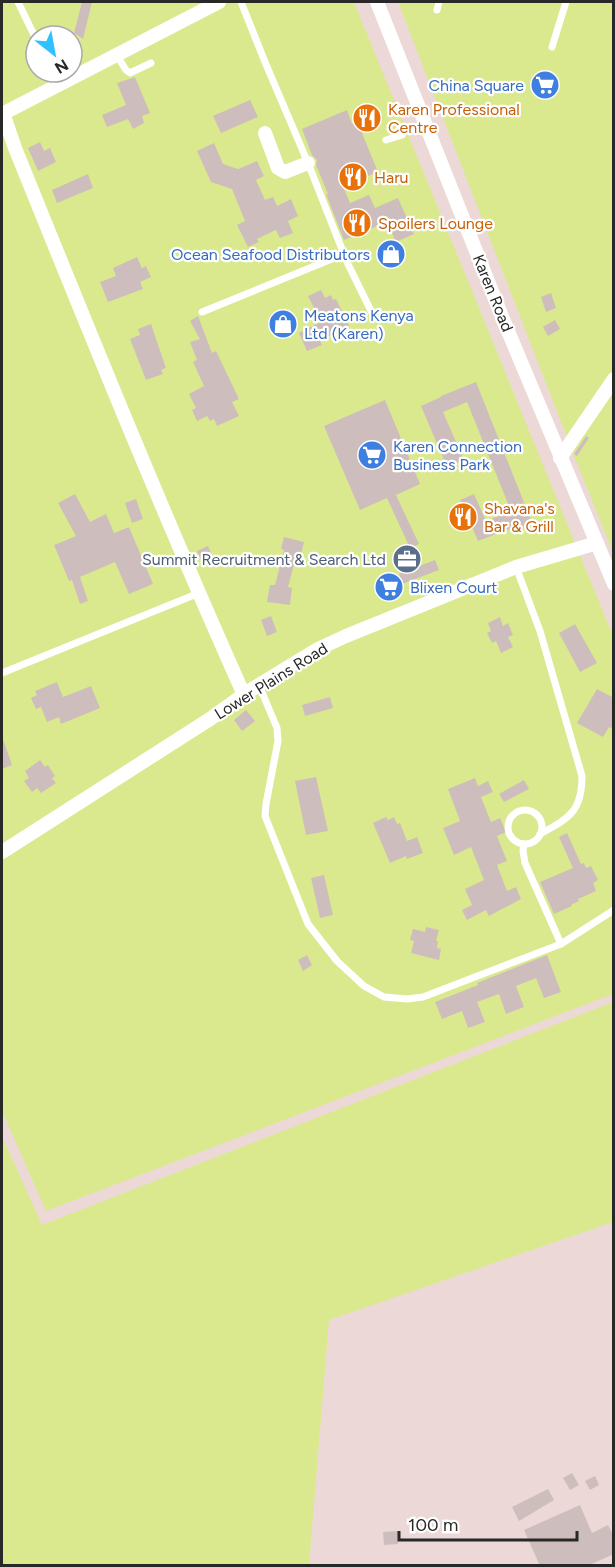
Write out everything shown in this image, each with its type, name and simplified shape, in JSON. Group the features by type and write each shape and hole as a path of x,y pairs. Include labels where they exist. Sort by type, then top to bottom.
{"street":[{"path":"84,67 116,54 219,2"},
{"name":"Karen Road","path":"377,2 560,458 614,584"},
{"path":"46,84 2,113 115,394 198,593 244,695"},
{"path":"265,133 278,168 282,171 285,172 308,163"},
{"path":"560,458 614,379"},
{"name":"Lower Plains Road","path":"2,852 299,660 346,636 516,567 597,543"}],"lane":[{"path":"18,2 29,24"},
{"path":"241,2 344,254 373,315"},
{"path":"437,10 440,2"},
{"path":"552,46 566,2"},
{"path":"116,54 130,73 151,63"},
{"path":"386,141 402,135"},
{"path":"202,312 344,254"},
{"path":"516,567 540,631 582,776 582,789 577,807 565,820 540,834"},
{"path":"2,673 198,593"},
{"path":"258,685 277,728 278,741 265,816 308,924 337,961 364,986 384,997 407,999 423,997 561,944 614,909"},
{"path":"519,811 534,813 541,822 542,828 535,841 524,844 515,841 508,832 510,818 519,811"},
{"path":"524,844 525,862 561,944"}],"green space":[{"path":"2,2 354,2 613,636 613,994 46,1211 2,1111"},
{"path":"398,2 613,2 613,552 580,471"},
{"path":"613,1002 613,1222 329,1320 309,1565 2,1565 2,1136 42,1225"}],"building":[{"path":"82,2 92,2 84,35 84,24 76,24"},
{"path":"135,77 150,113 142,116 144,123 133,129 128,119 107,127 102,115 126,105 117,83"},
{"path":"250,100 258,117 221,133 213,116"},
{"path":"347,110 352,124 357,121 378,172 343,186 350,203 369,195 375,208 398,198 414,234 396,242 387,222 344,240 316,165 317,160 312,155 302,129"},
{"path":"40,142 44,151 50,148 56,162 38,171 28,148"},
{"path":"214,143 223,164 238,169 257,161 264,176 256,180 265,200 273,197 277,206 291,199 298,216 288,221 293,233 280,238 276,230 257,239 259,242 248,247 237,225 245,221 232,189 211,182 197,151"},
{"path":"88,174 93,188 57,203 52,190"},
{"path":"137,257 142,268 146,266 151,277 140,282 143,289 108,302 100,282 116,276 113,268"},
{"path":"321,290 325,298 331,295 333,300 336,299 349,326 320,341 322,345 307,351 299,333 321,322 308,296"},
{"path":"551,293 556,308 546,312 541,297"},
{"path":"198,316 212,353 216,351 239,399 232,402 239,416 217,426 214,419 210,421 207,416 197,421 192,410 196,408 189,394 204,386 193,362 197,360 190,342 200,339 190,321"},
{"path":"555,320 560,329 548,336 543,327"},
{"path":"151,324 166,368 161,370 163,374 146,380 130,339 140,335 138,329"},
{"path":"476,382 533,525 518,531 517,526 478,541 460,500 474,494 486,521 511,511 467,402 443,412 464,460 447,467 421,406"},
{"name":"Karen Connection Business Park","path":"385,400 420,484 396,495 419,544 410,548 387,498 360,510 324,426"},
{"path":"586,436 589,438 577,456 574,454"},
{"path":"75,494 90,522 106,514 114,533 129,527 153,584 129,594 115,562 80,577 88,601 80,604 72,580 69,581 54,545 76,536 58,503"},
{"path":"136,499 143,519 132,523 125,503"},
{"path":"284,537 304,542 301,554 297,553 288,587 292,588 290,605 267,602 270,585 275,585 284,550 281,549"},
{"path":"208,546 212,555 201,560 197,551"},
{"path":"435,560 439,570 402,584 399,574"},
{"path":"271,616 277,632 267,636 261,620"},
{"path":"500,617 503,626 508,623 513,635 508,637 513,647 501,653 496,641 492,643 487,633 491,631 488,623"},
{"path":"575,624 597,663 580,672 559,633"},
{"path":"57,682 63,697 91,686 100,708 61,724 59,717 47,722 41,707 36,709 31,698 37,695 35,691"},
{"path":"597,689 614,698 614,730 609,727 603,737 577,723"},
{"path":"330,697 333,708 305,716 302,705"},
{"path":"246,710 255,721 242,731 234,720"},
{"path":"2,740 12,765 2,769"},
{"path":"40,760 45,767 48,765 55,776 52,778 56,783 41,793 37,788 32,792 24,781 29,778 25,771"},
{"path":"316,777 328,831 306,835 295,781"},
{"path":"475,778 478,786 488,781 493,792 481,797 491,822 500,818 506,832 497,836 507,861 497,865 507,891 516,887 521,899 489,916 486,910 467,920 462,910 472,905 465,889 484,880 471,847 454,855 443,828 460,821 448,789"},
{"path":"524,780 529,789 504,802 499,794"},
{"path":"386,817 388,820 394,817 397,824 400,823 407,841 417,837 423,853 407,859 406,856 390,863 373,823"},
{"path":"567,833 581,864 584,863 586,868 591,866 598,880 593,883 596,891 554,914 540,882 573,868 559,837"},
{"path":"324,875 333,915 320,918 311,878"},
{"path":"426,927 439,930 436,941 438,941 437,948 441,949 439,960 411,953 414,941 410,940 413,929 425,932"},
{"path":"307,955 312,965 303,971 298,960"},
{"path":"547,955 561,992 544,998 536,978 516,986 524,1007 506,1014 499,994 477,1002 485,1022 468,1028 462,1011 442,1019 435,1002"},
{"path":"572,1473 579,1485 570,1490 563,1478"},
{"path":"595,1476 599,1485 590,1490 585,1481"},
{"path":"548,1489 554,1500 519,1521 512,1507"},
{"path":"580,1505 592,1533 608,1525 614,1537 614,1554 587,1566 540,1566 524,1530"},
{"path":"398,1531 398,1544 384,1545 383,1532"}],"place":[{"name":"China Square","path":"545,85"},
{"name":"Karen Professional Centre","path":"367,118"},
{"name":"Haru","path":"353,177"},
{"name":"Spoilers Lounge","path":"357,223"},
{"name":"Ocean Seafood Distributors","path":"391,254"},
{"name":"Meatons Kenya Ltd (Karen)","path":"283,324"},
{"name":"Karen Connection Business Park","path":"372,455"},
{"name":"Shavana's Bar & Grill","path":"463,517"},
{"name":"Summit Recruitment & Search Ltd","path":"407,559"},
{"name":"Blixen Court","path":"389,587"}]}
